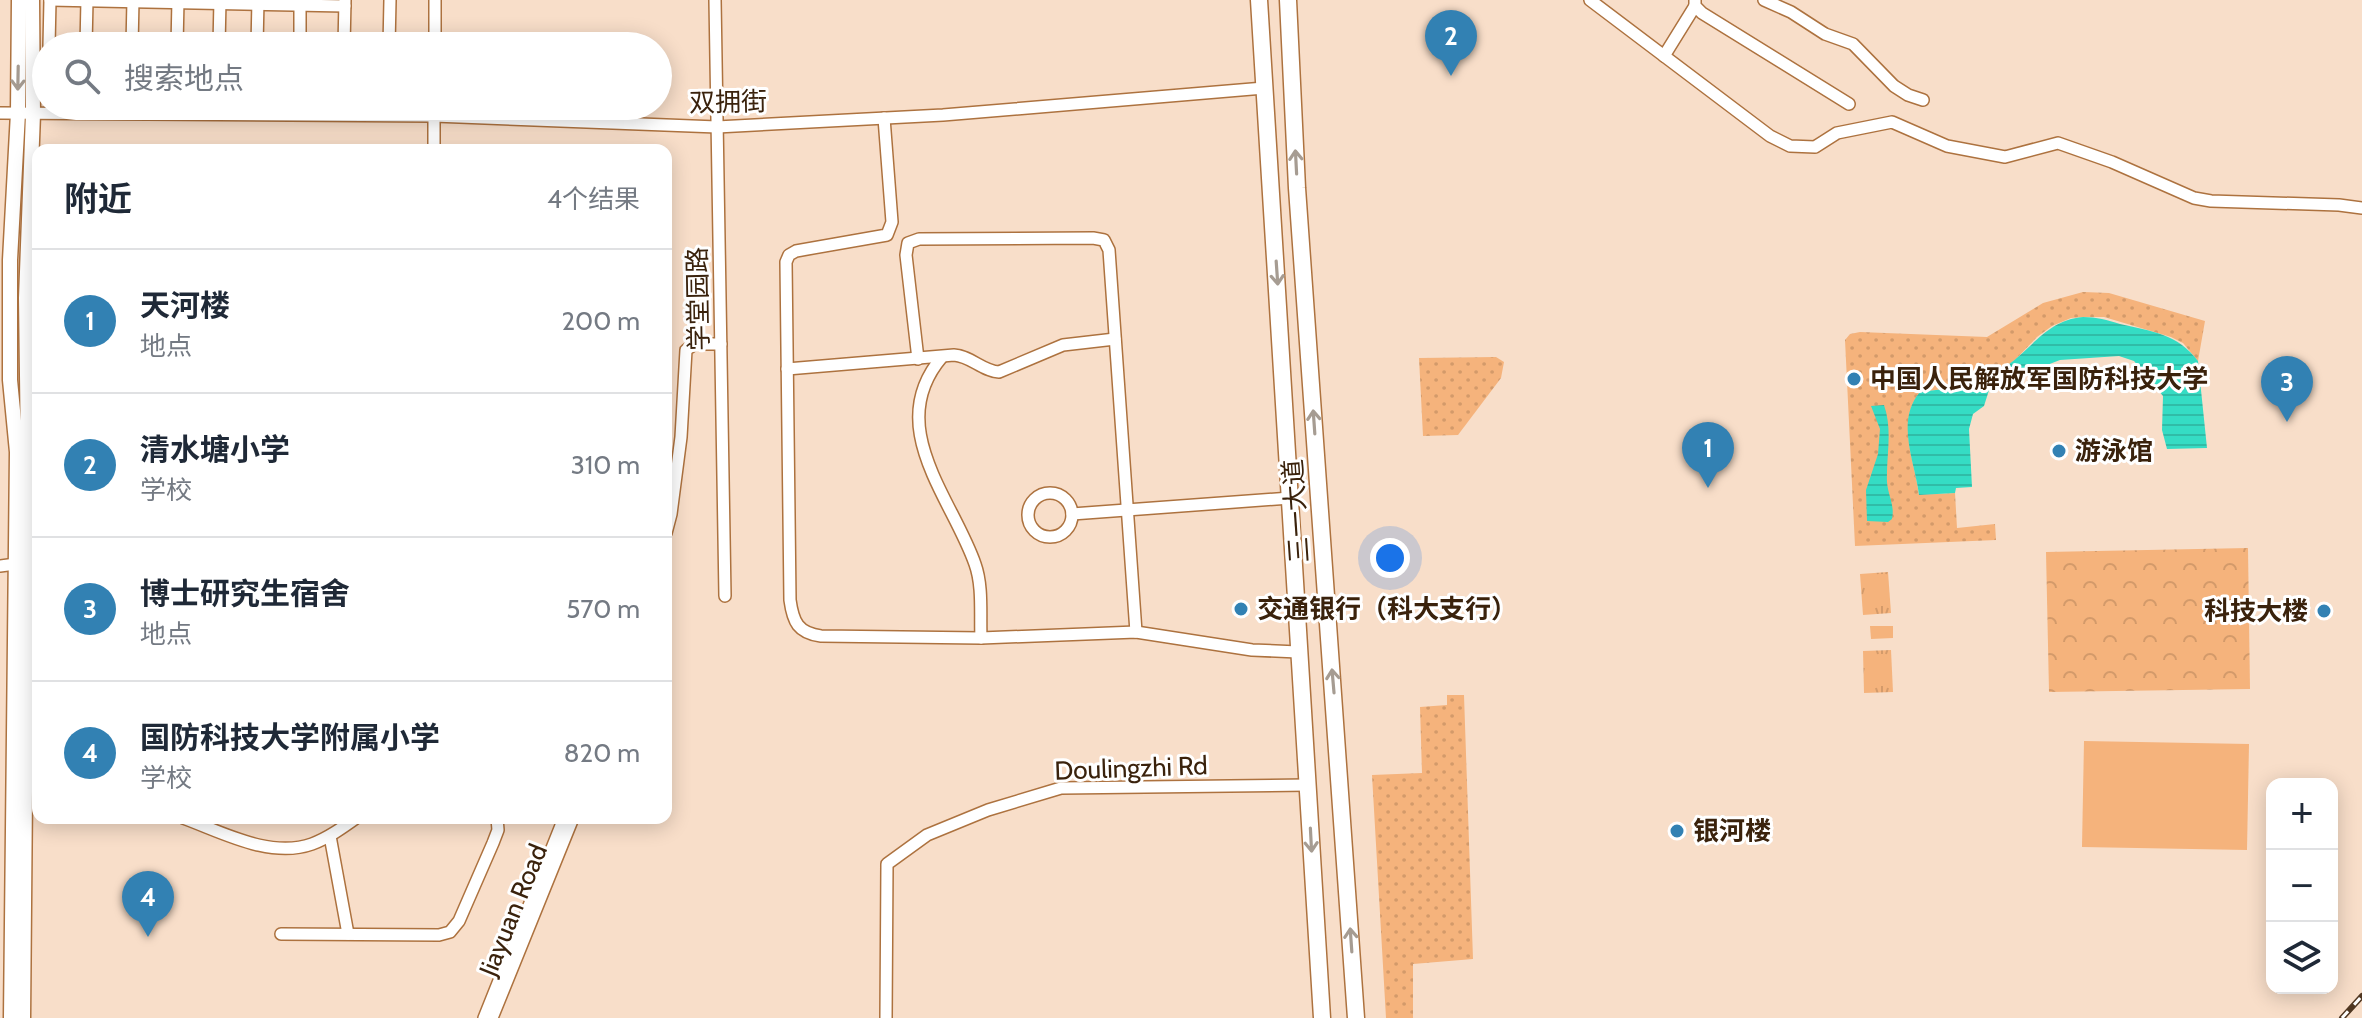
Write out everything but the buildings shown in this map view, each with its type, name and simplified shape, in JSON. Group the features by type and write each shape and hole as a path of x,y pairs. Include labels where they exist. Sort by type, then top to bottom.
{"highway":[{"name":"三一大道","path":"1259,0 1322,1018"},
{"name":"三一大道","path":"1288,0 1297,188 1356,1018"}],"main road":[{"path":"11,1018 6,870 21,564 32,428 26,298 25,114 19,0"},
{"path":"23,1018 31,786 17,452 10,380 10,290 32,0"}],"street":[{"path":"49,32 50,0 345,3 344,32"},
{"path":"86,32 87,0"},
{"path":"389,32 390,0"},
{"path":"435,0 435,32"},
{"name":"学堂园路","path":"715,0 725,596"},
{"path":"1590,0 1770,136 1790,146 1815,147 1837,133 1892,122 1947,146 2005,157 2058,143 2112,162 2194,198 2362,208"},
{"path":"1764,0 1791,12 1825,34 1853,44 1894,86 1923,100"},
{"path":"132,32 133,1"},
{"path":"177,32 178,1"},
{"path":"219,32 220,2"},
{"path":"257,32 258,2"},
{"path":"300,2 300,32"},
{"path":"1664,56 1695,3 1702,13 1849,104"},
{"name":"双拥街","path":"593,120 717,127 884,118 1264,88"},
{"name":"双拥街","path":"0,113 32,114"},
{"path":"884,118 890,230"},
{"path":"434,120 434,144"},
{"path":"890,230 908,243"},
{"path":"890,230 881,238 796,251 789,255 786,280 790,600 792,612 802,631 821,636 981,638 1136,632 1252,650 1298,652"},
{"path":"908,243 919,239 1104,240 1109,250 1136,632"},
{"path":"908,243 906,248 918,359"},
{"path":"787,369 960,355 999,372 1063,345 1115,339"},
{"path":"672,506 681,437 685,355 691,345 721,344"},
{"path":"942,357 929,372 925,384 920,413 922,443 930,473 975,562 979,581 981,638"},
{"path":"1072,514 1290,498"},
{"path":"0,566 21,564"},
{"name":"Doulingzhi Rd","path":"886,1018 887,864 927,835 988,810 1061,788 1308,785"},
{"path":"199,824 270,847 309,845 347,824"},
{"path":"281,934 439,935 450,932 459,921 493,843 498,824"},
{"name":"Jiayuan Road","path":"484,1018 562,824"},
{"name":"Jiayuan Road","path":"492,1018 571,824"},
{"path":"330,836 348,934"}],"green space":[{"path":"2083,292 2109,293 2205,321 2198,361 2183,343 2171,337 2104,317 2071,318 2037,337 2016,359 1993,376 1973,375 1968,386 1920,392 1913,403 1908,429 1919,495 1955,493 1957,528 1995,524 1996,540 1855,546 1845,340 1850,334 1987,337 2043,303"},
{"path":"1496,357 1504,362 1501,378 1458,435 1423,436 1419,358"},
{"path":"2248,548 2250,689 2049,692 2046,552"},
{"path":"1888,572 1891,613 1863,615 1860,574"},
{"path":"1870,626 1893,626 1893,638 1871,639"},
{"path":"1891,650 1893,692 1864,693 1863,651"},
{"path":"1447,695 1464,695 1473,959 1413,964 1413,1018 1386,1018 1372,775 1422,773 1420,707 1447,705"},
{"path":"2084,741 2249,744 2247,850 2082,847"}],"water":[{"path":"2083,317 2153,332 2173,339 2190,352 2198,361 2207,448 2167,449 2162,430 2163,396 2134,361 2119,356 2060,360 1990,387 1984,406 1973,414 1969,429 1972,487 1956,488 1955,493 1919,495 1908,429 1913,403 1920,392 1968,386 1973,375 1994,375 2051,328"},
{"path":"1884,405 1888,424 1887,482 1892,519 1888,522 1867,521 1866,490 1878,454 1880,429 1871,406"}],"railway":[{"path":"2342,1018 2362,996"}],"place":[{"name":"清水塘小学","path":"1451,76"},
{"name":"中国人民解放军国防科技大学","path":"1854,379"},
{"name":"博士研究生宿舍","path":"2287,422"},
{"name":"游泳馆","path":"2059,451"},
{"name":"天河楼","path":"1708,488"},
{"name":"交通银行（科大支行）","path":"1241,609"},
{"name":"科技大楼","path":"2324,611"},
{"name":"银河楼","path":"1677,831"},
{"name":"国防科技大学附属小学","path":"148,937"}]}
